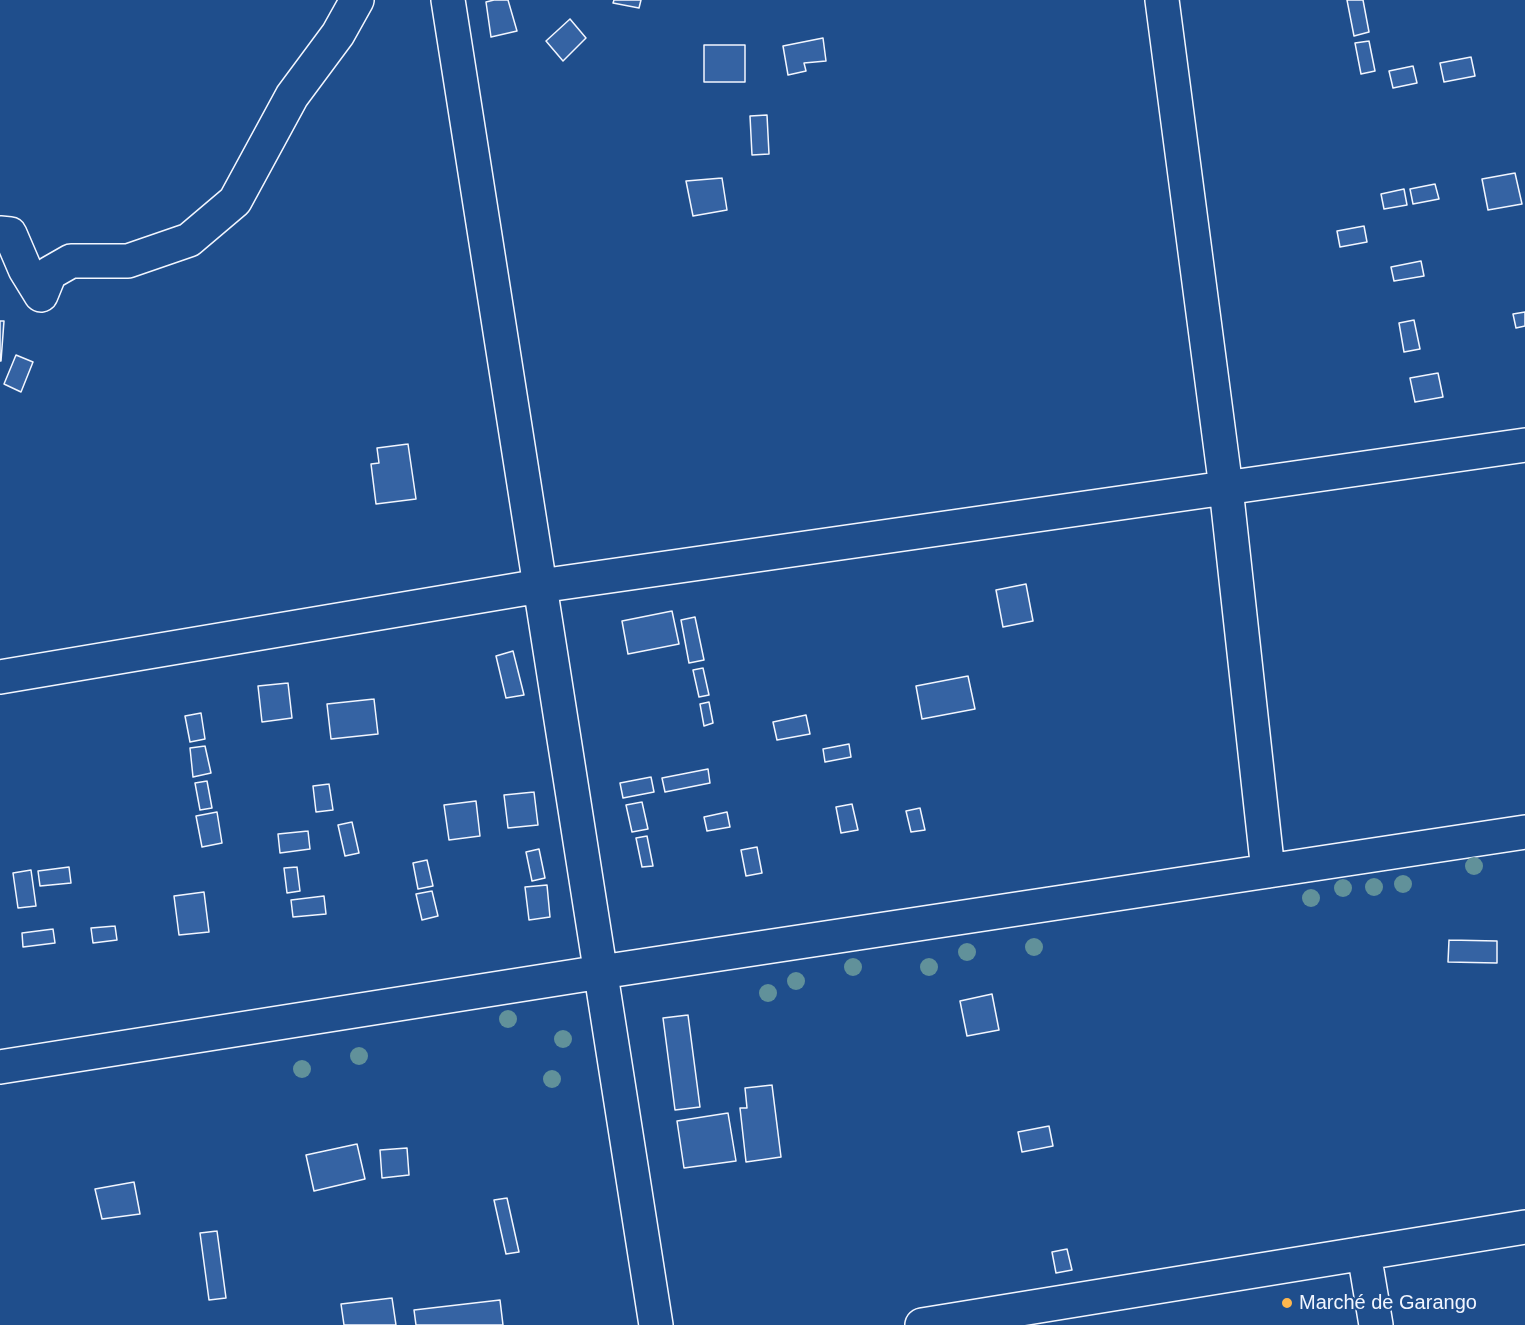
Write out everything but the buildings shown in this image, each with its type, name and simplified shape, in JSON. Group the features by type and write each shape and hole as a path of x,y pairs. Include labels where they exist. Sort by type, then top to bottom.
{"street":[{"path":"0,233 10,234 25,269 41,295 50,273 71,261 128,261 189,240 235,201 292,96 338,34 357,0"},
{"path":"448,0 656,1325"},
{"path":"1162,0 1226,488 1268,871"},
{"path":"0,676 540,586 1525,445"},
{"path":"0,1067 601,972 1525,832"},
{"path":"922,1325 1525,1227"},
{"path":"1364,1253 1376,1325"}],"place":[{"name":"Marché de Garango","path":"1287,1303"}]}
